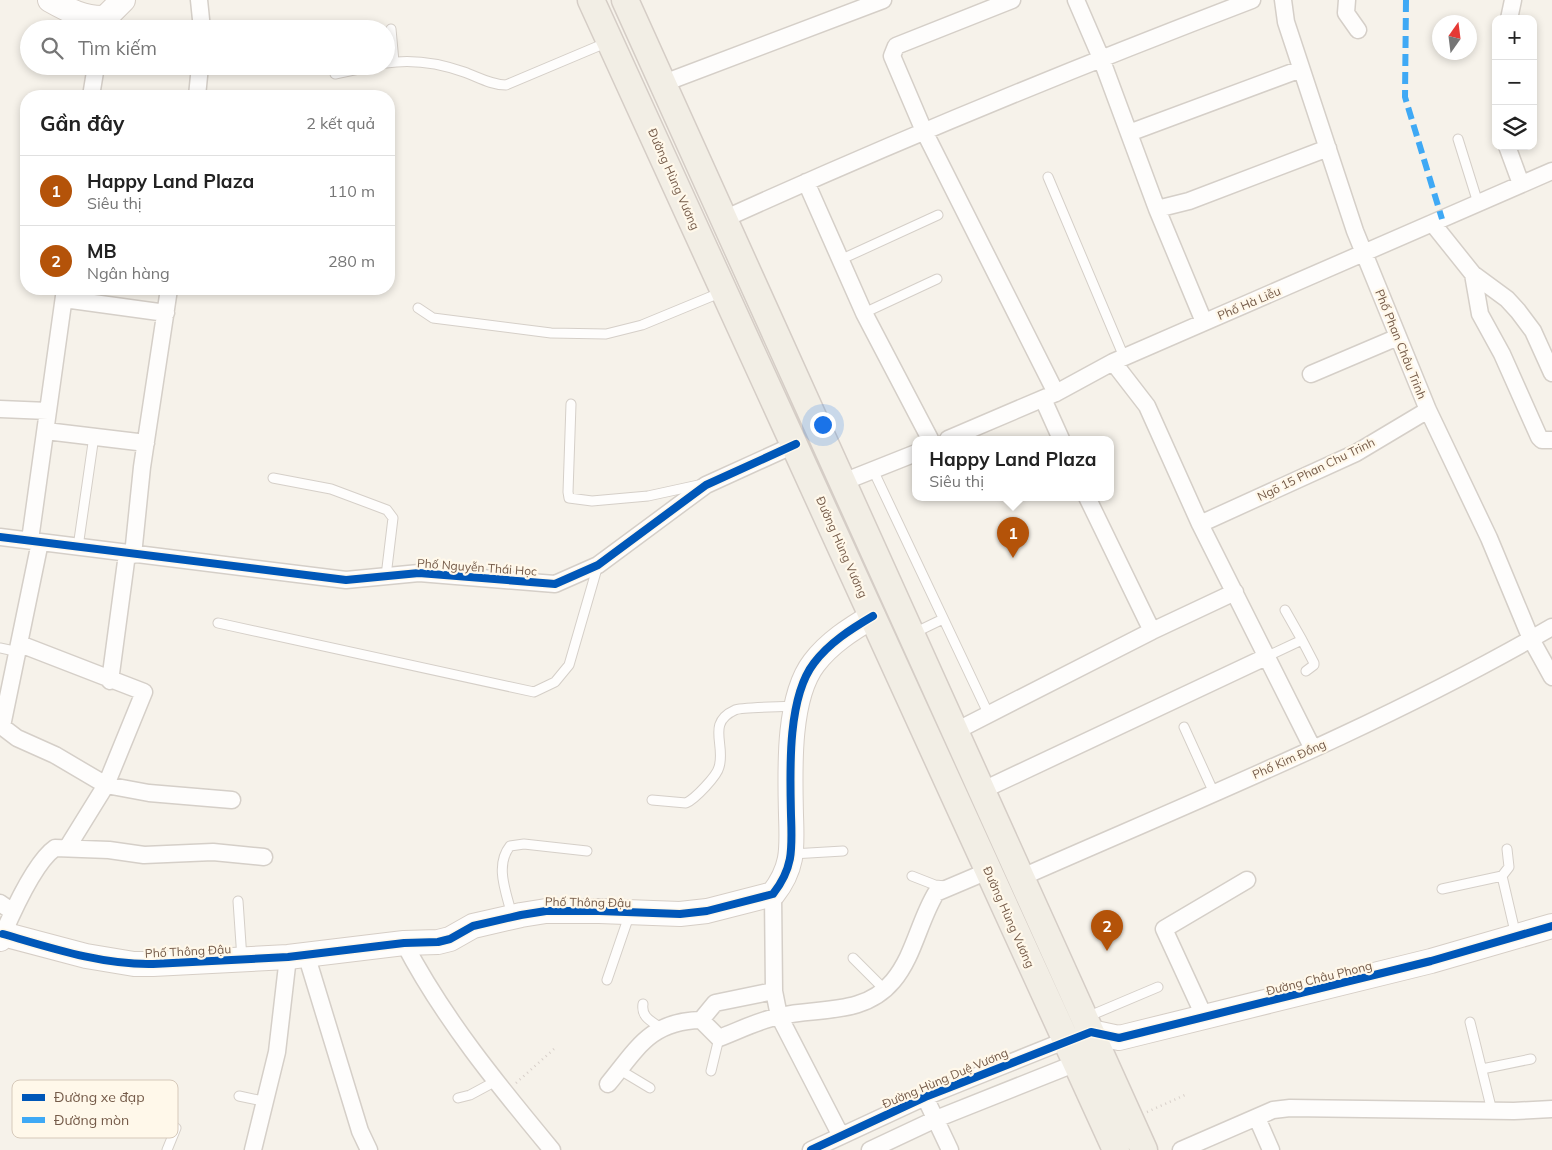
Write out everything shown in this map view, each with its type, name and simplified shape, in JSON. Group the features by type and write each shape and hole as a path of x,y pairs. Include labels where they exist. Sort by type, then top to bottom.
{"main road":[{"name":"Đường Hùng Vương","path":"592,0 796,444 1116,1150"},
{"name":"Đường Hùng Vương","path":"625,0 783,347 1020,878 1099,1036 1130,1120 1144,1150"},
{"path":"756,359 783,347"}],"street":[{"path":"50,0 75,14 92,20"},
{"path":"107,20 123,0"},
{"path":"199,0 201,20"},
{"path":"664,83 883,0"},
{"path":"1012,0 896,46 892,56 924,130 1050,396 1060,436"},
{"path":"1076,0 1101,58 1158,209 1204,322"},
{"path":"724,219 924,130 1101,58 1252,0"},
{"name":"Phố Phan Châu Trinh","path":"1283,0 1286,22 1364,254 1428,410 1489,538 1531,638 1552,677"},
{"path":"1347,0 1346,13 1358,30"},
{"path":"1510,15 1513,0"},
{"path":"1129,133 1302,69"},
{"path":"92,90 94,75"},
{"path":"198,90 199,75"},
{"path":"1158,209 1189,201 1328,148"},
{"path":"1509,150 1521,184"},
{"name":"Phố Hà Liễu","path":"955,436 1050,396 1119,360 1204,322 1552,171"},
{"path":"806,182 842,259 864,313 928,436"},
{"path":"1433,224 1473,274 1507,299 1518,311 1533,331 1552,373"},
{"path":"1473,274 1480,314 1502,354 1539,437 1542,440 1552,440"},
{"path":"64,295 48,411 35,541 20,648 1,725 17,738 55,755 106,785 149,793 232,800"},
{"path":"69,295 166,313"},
{"path":"110,681 168,295"},
{"path":"1311,374 1398,337"},
{"path":"1119,360 1147,406 1200,524 1236,592 1313,749"},
{"path":"0,409 48,411"},
{"name":"Ngõ 15 Phan Chu Trinh","path":"1200,524 1356,453 1428,410"},
{"path":"46,431 146,443"},
{"name":"Phố Nguyễn Thái Học","path":"0,538 346,580 418,573 555,584 564,582 598,565 706,484 796,444"},
{"path":"843,482 912,455"},
{"path":"1089,501 1152,631"},
{"path":"954,732 1152,631 1236,592"},
{"path":"841,1136 779,1016 774,991 773,894 786,875 792,854 791,769 796,706 801,684 814,662 830,645 873,616"},
{"name":"Phố Kim Đồng","path":"1020,878 1313,749 1552,626"},
{"path":"20,648 73,664 110,681 144,692 106,785 67,848"},
{"path":"981,791 1268,656"},
{"path":"2,936 6,907 48,852 55,848 144,854 213,852 264,857"},
{"path":"608,1084 650,1034 682,1020 700,1020 719,1038 779,1016 844,1009 885,990 906,962 936,893 988,871"},
{"path":"1205,1018 1164,929 1247,880"},
{"name":"Phố Thông Đậu","path":"2,936 51,948 134,964 242,959 297,956 404,943 438,942 450,939 473,926 546,911 694,913 773,894"},
{"name":"Đường Châu Phong","path":"1099,1036 1205,1018 1431,961 1552,926"},
{"path":"404,943 420,973 501,1087 552,1150"},
{"path":"253,1150 267,1102 297,956"},
{"path":"297,956 360,1131 369,1150"},
{"path":"700,1020 715,1003 774,991"},
{"name":"Đường Hùng Duệ Vương","path":"870,1150 1071,1052 1099,1036"},
{"name":"Đường Hùng Duệ Vương","path":"811,1150 925,1097 1071,1052 1099,1036"},
{"path":"925,1097 950,1150"},
{"path":"1181,1150 1273,1110 1290,1108 1492,1111 1552,1109"},
{"path":"1258,1118 1271,1150"}],"lane":[{"path":"395,61 408,60 462,71 490,82 506,85 610,41"},
{"path":"1458,139 1478,203"},
{"path":"1048,177 1119,360"},
{"path":"842,259 938,215"},
{"path":"864,313 937,279"},
{"path":"418,308 433,318 551,333 606,334 642,325 725,291"},
{"path":"571,404 568,492 570,498 592,501 648,496 699,483 706,484"},
{"path":"78,547 94,436"},
{"path":"873,470 988,715"},
{"path":"273,478 331,489 387,510 392,518 386,576"},
{"path":"218,623 534,692 555,682 569,665 598,565"},
{"path":"1285,610 1314,663 1306,671"},
{"path":"911,634 944,619"},
{"path":"1268,656 1302,640"},
{"path":"0,648 20,648"},
{"path":"652,800 686,804 716,775 721,757 718,725 722,718 736,709 796,706"},
{"path":"1184,727 1214,793"},
{"path":"512,917 502,872 505,852 510,846 524,844 588,851"},
{"path":"1442,889 1502,876 1509,867 1507,849"},
{"path":"792,854 843,850"},
{"path":"912,876 935,885 953,886"},
{"path":"1502,876 1516,936"},
{"path":"238,901 242,959"},
{"path":"607,980 630,913"},
{"path":"853,958 885,990"},
{"path":"1099,1036 1158,987"},
{"path":"643,1004 642,1010 645,1017 661,1028"},
{"path":"1470,1022 1492,1111"},
{"path":"711,1071 719,1038"},
{"path":"1482,1069 1531,1059"},
{"path":"620,1070 650,1088"},
{"path":"458,1098 501,1087"},
{"path":"239,1096 267,1102"},
{"path":"167,1150 172,1138"}],"path":[{"path":"501,1087 554,1049"},
{"path":"1130,1120 1185,1095"}],"marked path":[{"path":"1406,0 1405,97 1442,219"}],"cycle path":[{"path":"0,537 346,580 419,573 555,584 598,565 706,485 796,444"},
{"path":"3,934 77,955 134,964 288,957 404,943 438,942 450,939 473,926 546,911 680,914 707,911 773,894 785,875 790,857 792,837 790,778 792,736 799,695 805,678 814,663 826,649 849,631 873,616"},
{"path":"811,1150 925,1097 1091,1032 1119,1038 1431,961 1552,926"}],"place":[{"name":"Happy Land Plaza","path":"1013,558"},
{"name":"MB","path":"1107,951"}]}
